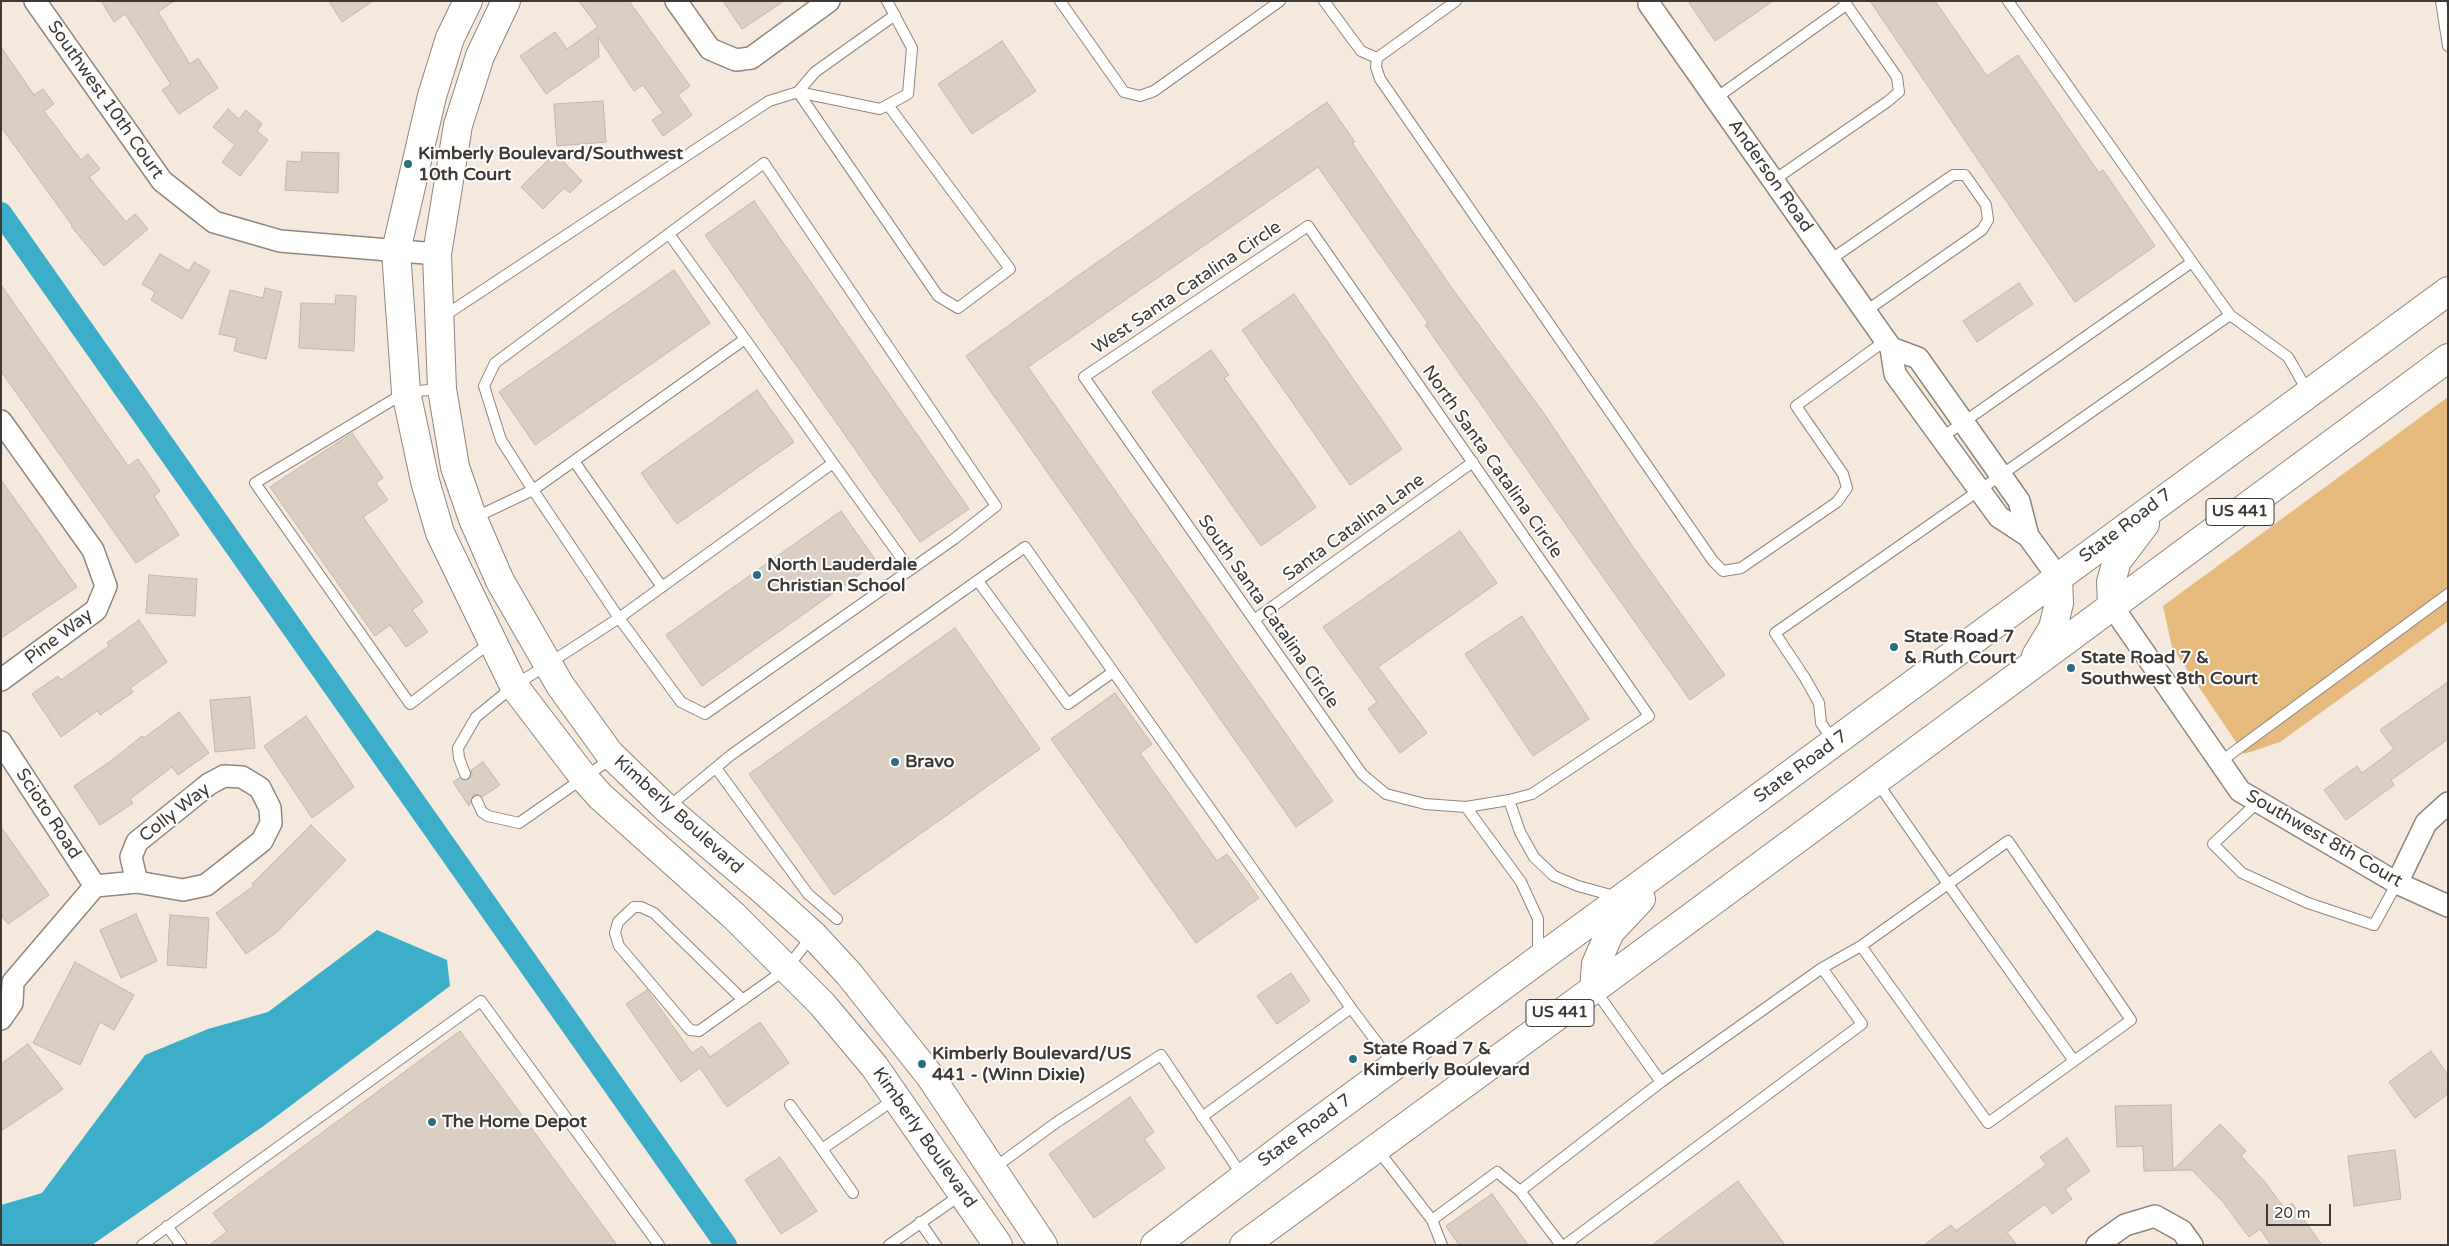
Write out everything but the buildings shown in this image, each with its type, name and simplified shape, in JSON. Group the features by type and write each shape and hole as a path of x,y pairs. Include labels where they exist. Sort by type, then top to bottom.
{"main road":[{"name":"Kimberly Boulevard","path":"468,1 450,38 432,96 396,251 406,392 425,481 440,533 491,642 514,686 585,778 600,796 734,916 827,1011 874,1066 998,1245"},
{"name":"Kimberly Boulevard","path":"506,1 480,56 458,125 437,254 442,388 455,467 473,519 500,581 560,685 613,757 666,808 764,891 812,935 849,974 930,1076 991,1170 1043,1245"},
{"path":"432,96 464,107"},
{"name":"State Road 7","path":"1155,1245 1243,1177 2448,291"},
{"name":"US 441","path":"1244,1245 2448,358"},
{"path":"2112,606 2111,582 2117,560 2164,498"},
{"path":"2032,664 2053,628 2059,603 2058,577"},
{"path":"1594,989 1596,964 1610,932 1681,855"}],"street":[{"name":"Southwest 10th Court","path":"35,1 162,181 214,222 280,241 437,254"},
{"path":"676,1 710,50 736,60 751,58 829,1"},
{"name":"Anderson Road","path":"1650,2 1889,344 1895,374 1999,517 2028,536 2058,577"},
{"name":"Anderson Road","path":"1889,344 1918,358 2019,501 2028,536"},
{"name":"Pine Way","path":"1,421 93,550 106,586 96,610 1,680"},
{"name":"Southwest 8th Court","path":"2112,606 2240,791 2397,883 2448,906"},
{"name":"Scioto Road","path":"1,742 95,886"},
{"name":"Colly Way","path":"95,886 137,882 183,890 206,885 262,841 271,823 270,808 260,788 242,777 224,776 210,784 137,842 131,857 137,882"},
{"path":"2397,883 2426,823 2448,803"},
{"path":"1,1019 12,1003 7,974 95,886"},
{"path":"2097,1245 2125,1225 2155,1216 2182,1230 2192,1245"}],"lane":[{"path":"438,320 769,101 798,92 880,109 908,94 912,48 888,1"},
{"path":"1060,1 1124,92 1140,96 1154,91 1280,1"},
{"path":"1324,1 1361,51 1377,58"},
{"path":"1456,1 1377,58 1376,67 1380,79 1707,553 1723,570 1741,568 1837,502 1847,488 1843,474 1796,406 1889,344"},
{"path":"2008,1 2230,315 2288,357 2309,393"},
{"path":"2441,1 2448,46"},
{"path":"1716,98 1845,3 1897,78 1899,92 1774,180"},
{"path":"798,92 815,72 895,15"},
{"path":"798,92 938,296 958,308 1010,269 888,106"},
{"path":"764,164 996,506 954,539 705,714 681,702 619,618 533,490 501,440 484,386 495,363 764,164"},
{"path":"1830,260 1953,175 1965,175 1986,205 1988,220 1982,230 1866,311"},
{"name":"West Santa Catalina Circle","path":"1084,377 1308,226"},
{"name":"North Santa Catalina Circle","path":"1308,226 1650,716"},
{"path":"669,234 910,570"},
{"path":"1941,438 2192,262"},
{"path":"1834,742 1821,723 1819,703 1775,633 2230,315"},
{"path":"473,519 533,490 745,339"},
{"name":"South Santa Catalina Circle","path":"1084,377 1362,774 1386,794 1424,804 1466,807 1532,794 1650,716"},
{"path":"442,388 406,392 255,483 410,704 491,642"},
{"path":"574,461 662,587"},
{"name":"Santa Catalina Lane","path":"1254,620 1473,462"},
{"path":"464,774 458,748 476,716 514,686 619,618 833,463"},
{"path":"666,808 716,768 1025,547 1351,1008 1395,1065"},
{"path":"978,581 1068,704 1114,672"},
{"path":"2220,762 2448,594"},
{"path":"477,801 482,812 488,816 519,822 613,757"},
{"path":"716,768 808,894 837,919"},
{"path":"1876,780 2074,1061"},
{"path":"1509,800 1524,841 1534,857 1554,876 1578,886 1622,898"},
{"path":"2258,802 2213,844 2242,874 2308,903 2374,925 2397,883"},
{"path":"1466,807 1521,882 1538,919 1538,960"},
{"path":"1520,1191 1661,1082 1822,968 1861,946 2008,840 2131,1020 1988,1123 1861,946"},
{"path":"743,1000 654,913 640,907 634,907 618,922 615,933 619,946 690,1030 700,1031 743,1000 786,969 812,935"},
{"path":"1432,1220 1497,1172 1520,1191 1563,1245 1862,1024 1822,968"},
{"path":"1594,989 1661,1082"},
{"path":"142,1245 481,1001 659,1245"},
{"path":"1202,1117 1351,1008"},
{"path":"991,1170 1057,1122 1161,1056 1243,1177"},
{"path":"822,1149 896,1099"},
{"path":"790,1105 853,1193"},
{"path":"1376,1148 1432,1220 1442,1245"},
{"path":"889,1245 963,1193"},
{"path":"920,1222 936,1245"},
{"path":"167,1226 181,1245"}],"shaded area":[{"path":"2448,397 2448,621 2280,742 2244,754 2172,647 2163,606"}],"water":[{"path":"377,930 447,960 450,986 265,1125 92,1245 1,1245 1,1205 42,1193 145,1055 208,1029 268,1012"}],"waterway":[{"path":"1,213 726,1245"}],"place":[{"name":"Kimberly Boulevard/Southwest 10th Court","path":"408,164"},
{"name":"North Lauderdale Christian School","path":"757,575"},
{"name":"State Road 7 & Ruth Court","path":"1894,647"},
{"name":"State Road 7 & Southwest 8th Court","path":"2071,668"},
{"name":"Bravo","path":"895,762"},
{"name":"State Road 7 & Kimberly Boulevard","path":"1353,1059"},
{"name":"Kimberly Boulevard/US 441 - (Winn Dixie)","path":"922,1064"},
{"name":"The Home Depot","path":"432,1122"}]}
